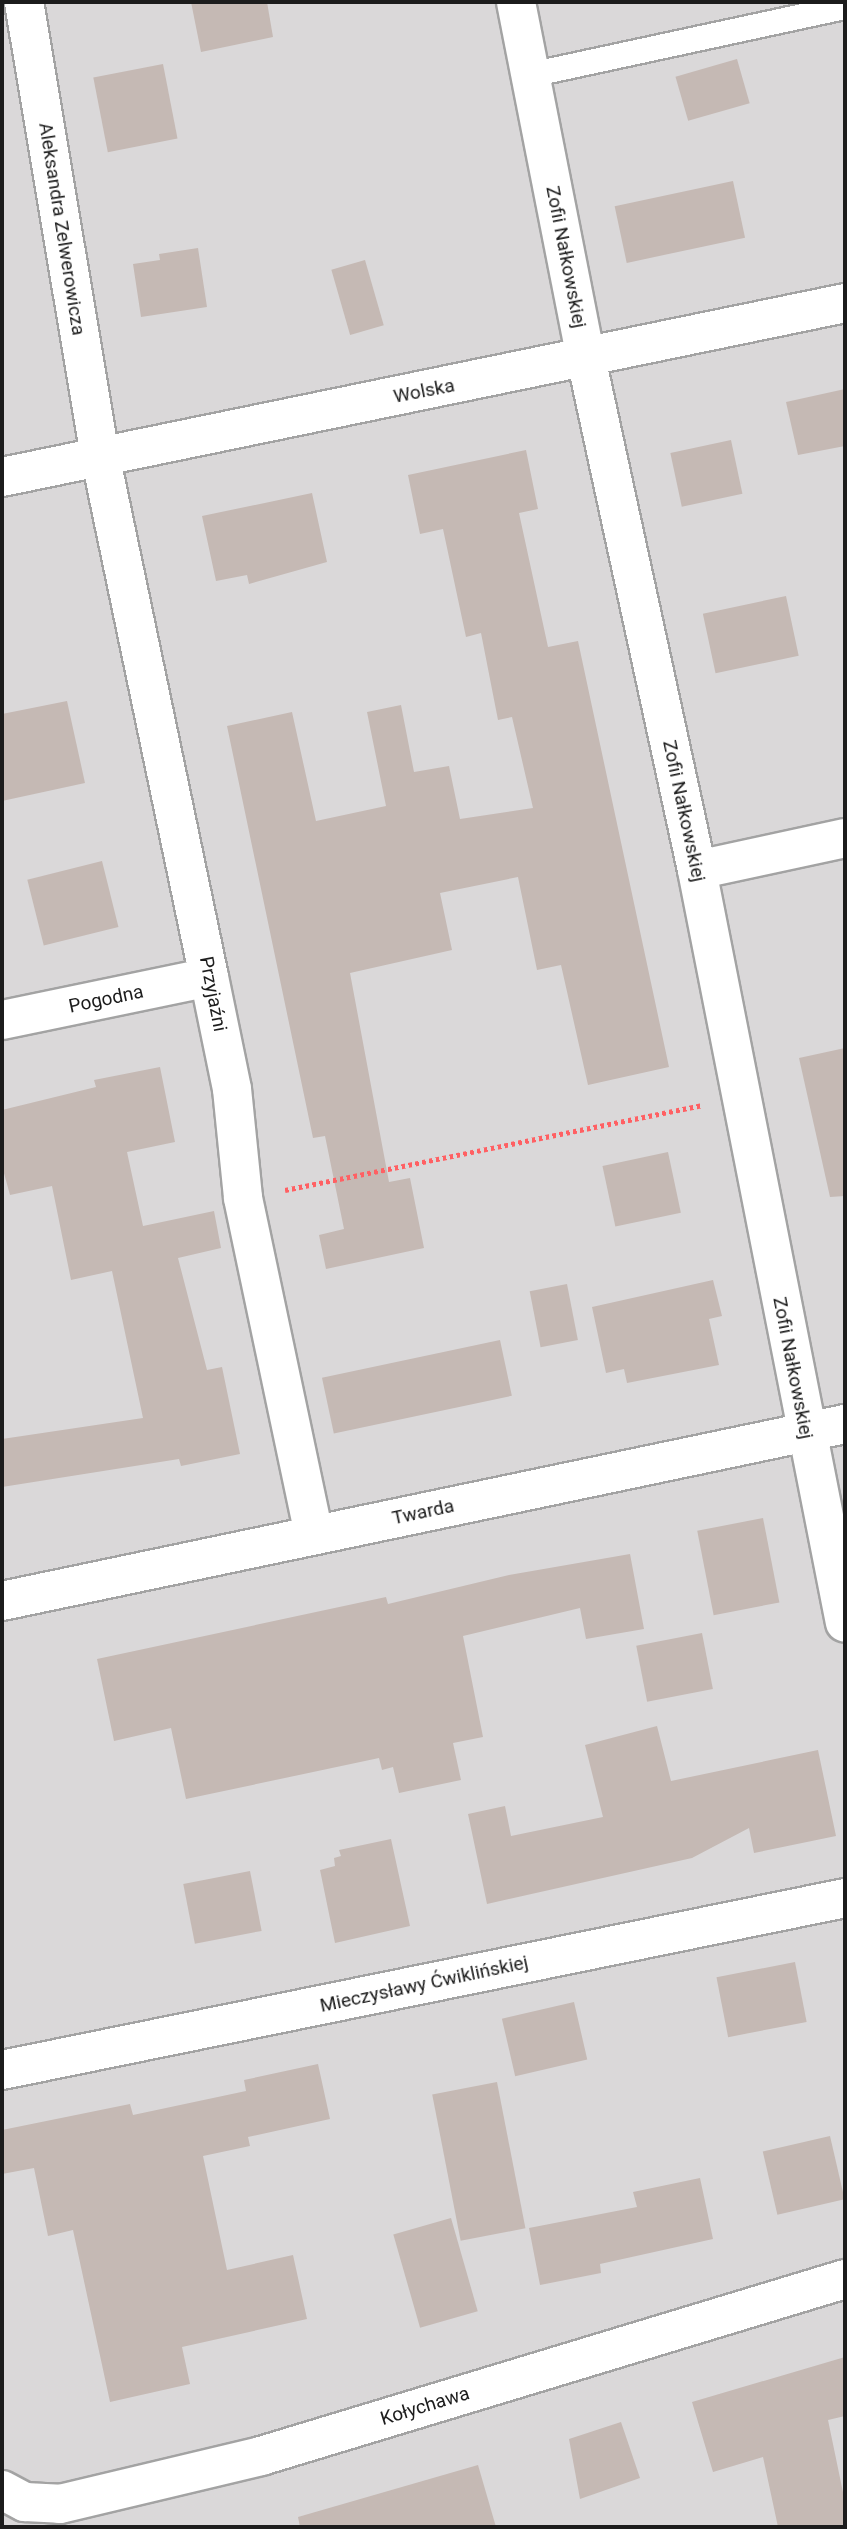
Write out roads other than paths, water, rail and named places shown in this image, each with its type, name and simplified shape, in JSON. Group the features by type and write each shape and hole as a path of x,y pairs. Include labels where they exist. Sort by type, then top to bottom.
{"street":[{"name":"Aleksandra Zelwerowicza","path":"24,2 100,456"},
{"name":"Zofii Nałkowskiej","path":"516,2 586,358 697,870 805,1432 845,1623"},
{"name":"Wolska","path":"2,477 845,303"},
{"name":"Przyjaźni","path":"100,456 232,1089 243,1198 314,1535"},
{"path":"697,870 845,838"},
{"name":"Pogodna","path":"2,1020 209,977"},
{"name":"Twarda","path":"2,1601 845,1424"},
{"name":"Mieczysławy Ćwiklińskiej","path":"2,2070 845,1898"},
{"name":"Kołychawa","path":"2,2491 24,2502 60,2504 261,2456 845,2279"}],"lane":[{"path":"530,75 845,6"}]}
